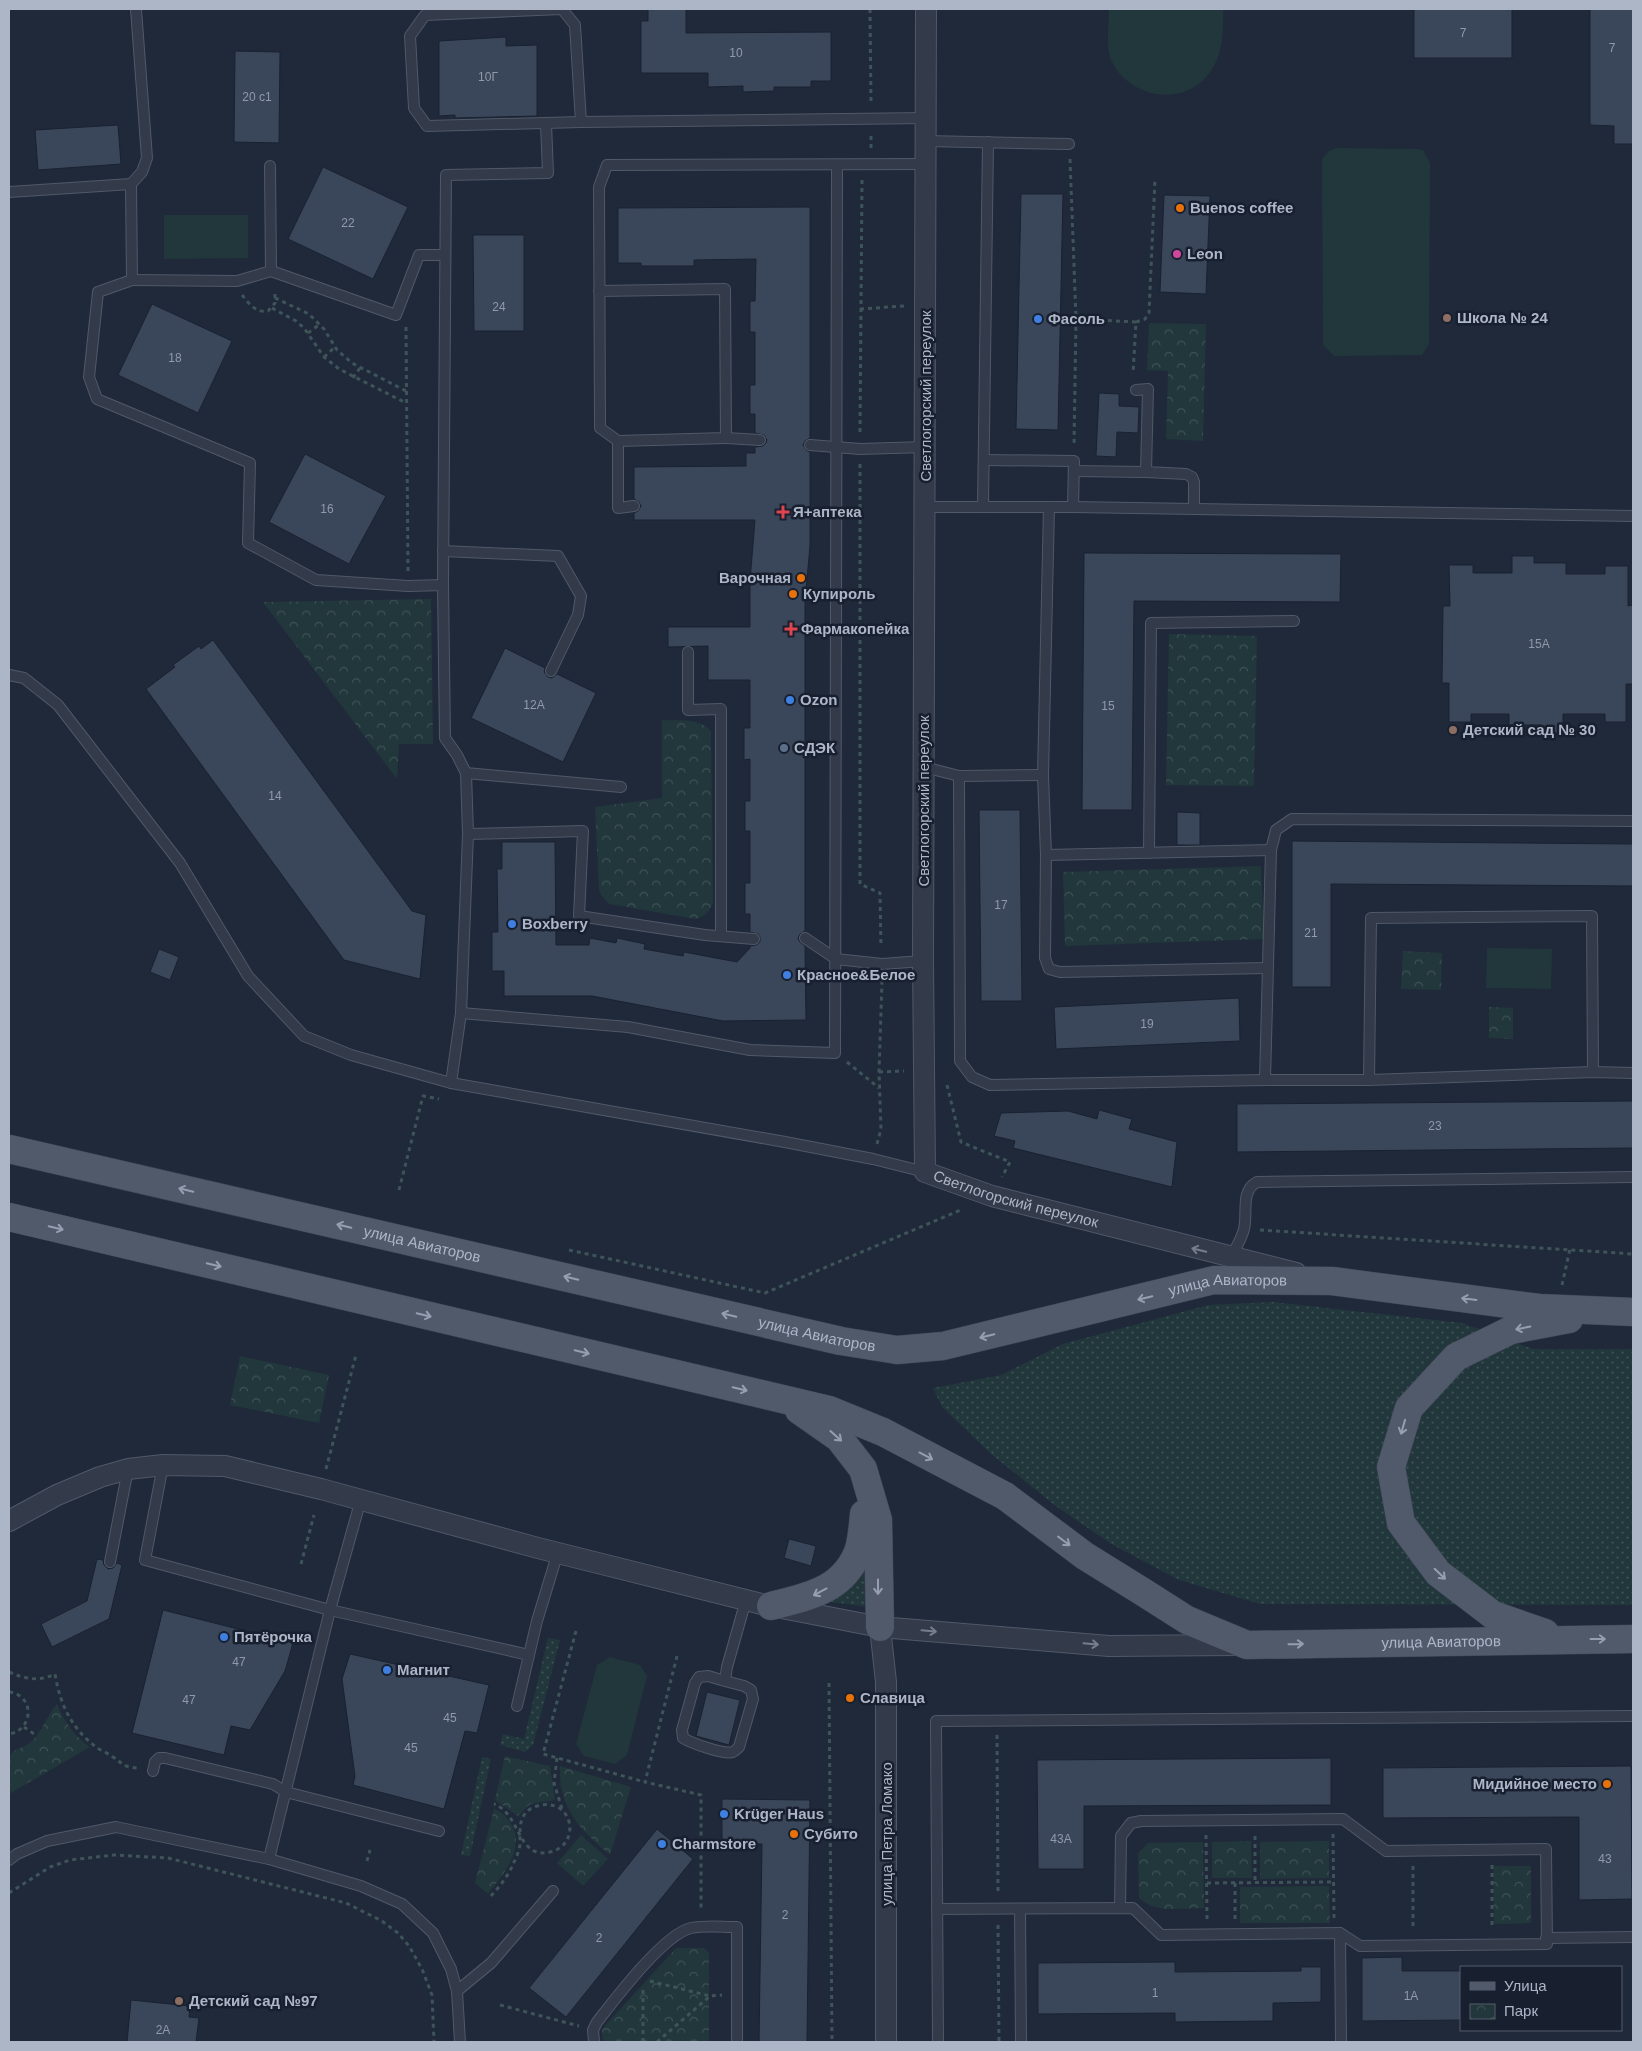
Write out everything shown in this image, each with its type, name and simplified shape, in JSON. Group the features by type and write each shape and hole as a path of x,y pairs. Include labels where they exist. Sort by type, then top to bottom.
{"main road":[{"name":"улица Авиаторов","path":"9,1149 821,1336 897,1350 943,1346 1214,1280 1332,1281 1539,1308 1633,1312"},
{"name":"улица Авиаторов","path":"9,1217 829,1410 884,1432 1005,1496 1084,1556 1187,1620 1247,1645 1633,1639"},
{"path":"1562,1639 1494,1615 1438,1574 1400,1523 1391,1466 1409,1408 1456,1357 1511,1330 1605,1312"},
{"path":"781,1398 839,1438 863,1470 878,1520 880,1627"},
{"path":"758,1603 814,1595 834,1584 848,1568 859,1549 868,1490"}],"street":[{"name":"Светлогорский переулок","path":"926,9 926,508 923,961 925,1172 992,1196 1231,1258 1332,1281"},
{"name":"улица Авиаторов","path":"9,1521 57,1495 100,1477 128,1469 168,1465 224,1466 361,1499 758,1603 880,1627 1109,1646 1247,1645"},
{"name":"улица Петра Ломако","path":"880,1627 886,1682 886,2042"}],"lane":[{"path":"132,280 131,184 142,172 147,158 136,9"},
{"path":"581,122 575,25 562,10 425,15 410,36 414,108 427,126 872,117 926,118"},
{"path":"451,1083 461,1013 468,834 466,773 457,755 445,738 443,552 446,175 548,173 546,124"},
{"path":"926,141 1069,144"},
{"path":"983,507 988,142"},
{"path":"760,440 726,438 618,441 600,428 599,188 607,165 925,164"},
{"path":"461,1013 628,1027 750,1050 835,1053 837,165"},
{"path":"270,166 271,271"},
{"path":"9,192 131,184"},
{"path":"443,585 408,586 316,580 248,543 250,463 97,399 89,377 98,292 132,280 237,281 271,271 396,315 420,255 444,254"},
{"path":"599,292 725,289 726,438"},
{"path":"1136,390 1148,389 1146,472"},
{"path":"618,441 618,508 634,506"},
{"path":"810,445 860,448 926,447"},
{"path":"984,460 1186,474 1192,476 1194,482 1194,509"},
{"path":"1073,507 1074,466"},
{"path":"1049,507 1043,775 1046,855 1045,958 1049,969 1060,972 1267,968"},
{"path":"926,508 1073,507 1633,516"},
{"path":"443,552 558,556 581,596 578,615 551,671"},
{"path":"1149,853 1151,623 1294,621"},
{"path":"688,652 688,710 721,709 721,935"},
{"path":"9,675 24,678 58,705 180,863 248,976 304,1036 351,1055 451,1083 805,1146 873,1159 925,1172"},
{"path":"924,767 960,776 1043,775"},
{"path":"466,773 621,787"},
{"path":"960,776 960,1061 972,1077 990,1085 1369,1080 1593,1072 1633,1073"},
{"path":"1265,1080 1271,850 1276,830 1292,819 1633,821"},
{"path":"468,834 583,831 579,916 705,935 754,939"},
{"path":"1046,855 1271,850"},
{"path":"1369,1080 1372,918 1592,916 1593,1072"},
{"path":"805,938 836,959 882,964 923,961"},
{"path":"1231,1258 1244,1230 1246,1193 1250,1185 1257,1182 1633,1177"},
{"path":"168,1465 145,1560 330,1610 529,1655"},
{"path":"110,1562 128,1469"},
{"path":"269,1859 330,1610 361,1499"},
{"path":"517,1706 537,1621 558,1552"},
{"path":"725,1681 727,1667 758,1603"},
{"path":"708,1676 725,1681 751,1690 753,1699 739,1747 733,1752 726,1752 689,1742 683,1738 682,1730 695,1683 699,1677 708,1676"},
{"path":"938,2042 936,1721 1633,1716"},
{"path":"153,1771 155,1762 159,1758 165,1758 273,1784 286,1792 439,1831"},
{"path":"937,1909 1133,1908 1160,1935 1337,1933 1360,1946 1547,1944 1546,1849 1386,1851 1343,1819 1141,1820 1131,1823 1121,1836 1120,1908"},
{"path":"9,1860 17,1854 47,1841 116,1827 269,1859 361,1886 402,1904 433,1933 451,1969 457,1991 460,2042"},
{"path":"457,1991 491,1963 553,1891"},
{"path":"1020,1908 1022,2042"},
{"path":"594,2042 593,2030 596,2022 641,1968 678,1933 701,1927 737,1927 737,2042"},
{"path":"1337,1933 1341,2042"},
{"path":"1546,1938 1633,1937"}],"path":[{"path":"870,9 871,164"},
{"path":"1069,144 1076,320 1074,466"},
{"path":"862,174 860,309 860,884 880,893 882,964 879,1072 881,1129"},
{"path":"1076,320 1136,322 1145,319 1149,313 1155,179"},
{"path":"237,281 239,290 254,308 263,312 272,308 275,298 271,271"},
{"path":"275,298 310,314 320,324 343,356 360,368 406,391"},
{"path":"272,308 296,321 308,333 324,357 339,369 353,378 406,403"},
{"path":"396,315 406,326 408,586"},
{"path":"1136,322 1132,385 1136,390"},
{"path":"308,333 320,324"},
{"path":"324,357 335,347"},
{"path":"353,378 360,368"},
{"path":"835,1053 880,1089"},
{"path":"879,1072 909,1071"},
{"path":"562,1248 765,1293 992,1196 1010,1162 960,1142 946,1080"},
{"path":"399,1190 423,1096"},
{"path":"1244,1230 1633,1254"},
{"path":"1562,1288 1570,1249"},
{"path":"326,1470 356,1355"},
{"path":"302,1564 314,1515"},
{"path":"576,1631 542,1754 644,1782 701,1795 701,1927"},
{"path":"644,1782 677,1656"},
{"path":"9,1672 17,1676 42,1680 55,1674 58,1692 64,1709 84,1737 125,1767 153,1771"},
{"path":"829,1683 832,2042"},
{"path":"9,1692 15,1692 23,1697 29,1712 28,1720 24,1727 18,1732 9,1734"},
{"path":"997,1721 998,2042"},
{"path":"24,1727 34,1734"},
{"path":"494,1804 500,1806 510,1815 524,1843 532,1850 542,1853 552,1852 568,1838 571,1828 568,1817 562,1809 554,1783 557,1758"},
{"path":"491,1896 506,1878 514,1861 520,1844 518,1833 522,1818 531,1809 542,1804 553,1805 562,1809"},
{"path":"1254,1819 1255,1883"},
{"path":"1333,1819 1333,1882 1337,1933"},
{"path":"1206,1820 1207,1934"},
{"path":"367,1861 370,1850"},
{"path":"1492,1850 1492,1945"},
{"path":"1413,1851 1413,1945"},
{"path":"9,1893 50,1867 70,1860 114,1855 168,1858 346,1903 382,1921 409,1946 422,1969 432,1995 434,2042"},
{"path":"1207,1883 1333,1882"},
{"path":"1234,1883 1235,1934"},
{"path":"641,1968 644,1980 642,2042"},
{"path":"644,1980 710,1996 736,1994"},
{"path":"657,2042 710,1996"},
{"path":"500,2005 593,2030"}],"green space":[{"path":"1109,9 1223,9 1222,43 1213,67 1208,75 1197,85 1185,92 1157,94 1131,84 1120,74 1110,56 1108,43"},
{"path":"1337,148 1417,149 1423,150 1430,163 1429,344 1422,355 1334,356 1323,345 1322,159 1329,151"},
{"path":"164,215 248,215 248,258 164,259"},
{"path":"1149,323 1206,324 1203,441 1166,439 1168,371 1147,370"},
{"path":"431,599 433,744 399,744 397,779 263,602"},
{"path":"1169,634 1257,636 1254,786 1166,785"},
{"path":"662,720 695,722 711,731 713,903 706,913 696,919 609,904 601,895 599,889 595,807 662,798"},
{"path":"1261,866 1264,939 1065,946 1063,872"},
{"path":"1487,948 1552,949 1551,989 1486,988"},
{"path":"1403,951 1442,953 1441,990 1401,989"},
{"path":"1489,1007 1513,1008 1513,1039 1489,1038"},
{"path":"1273,1302 1462,1323 1533,1349 1633,1349 1633,1605 1260,1604 1179,1580 1113,1545 1057,1507 991,1454 942,1407 933,1388 1001,1375 1063,1344 1208,1305"},
{"path":"240,1356 329,1375 319,1423 230,1405"},
{"path":"871,1537 868,1607 824,1601"},
{"path":"548,1638 560,1640 533,1745 525,1752 500,1745 503,1734 524,1739"},
{"path":"610,1657 640,1665 647,1676 627,1755 615,1764 584,1756 576,1744 597,1665"},
{"path":"57,1704 70,1728 90,1747 9,1794 8,1767 10,1755 30,1743"},
{"path":"505,1756 550,1766 555,1800 530,1804 518,1816 495,1800"},
{"path":"482,1757 491,1759 470,1856 461,1855"},
{"path":"560,1766 631,1787 610,1855 580,1827 573,1817 563,1794 560,1781"},
{"path":"494,1809 502,1813 511,1824 515,1833 516,1843 511,1861 488,1894 475,1883"},
{"path":"581,1835 608,1859 583,1886 557,1863"},
{"path":"1251,1841 1252,1878 1212,1878 1212,1842"},
{"path":"1329,1841 1329,1878 1260,1879 1260,1842"},
{"path":"1203,1842 1204,1908 1161,1908 1145,1903 1139,1898 1138,1853 1148,1843"},
{"path":"1493,1866 1531,1866 1531,1923 1494,1924"},
{"path":"1329,1886 1330,1923 1240,1923 1240,1887"},
{"path":"676,1948 704,1948 709,1953 709,2042 603,2042 602,2029"}],"building":[{"path":"648,9 686,9 686,33 831,32 831,81 811,81 811,87 774,87 774,91 743,92 743,86 708,87 708,73 641,73 641,21 648,21"},
{"path":"1414,9 1512,9 1512,58 1414,58"},
{"path":"1590,9 1633,9 1633,144 1614,144 1614,126 1590,125"},
{"path":"506,37 506,46 537,45 537,116 455,118 455,115 439,116 439,41"},
{"path":"235,51 280,52 279,143 234,142"},
{"path":"118,125 121,164 38,170 35,130"},
{"path":"323,167 408,207 373,279 288,239"},
{"path":"1021,194 1063,194 1058,430 1016,429"},
{"path":"1164,195 1210,196 1206,294 1160,292"},
{"path":"810,207 810,438 803,445 810,452 810,546 805,601 805,931 798,938 805,946 806,1020 723,1021 592,996 504,996 504,971 492,971 492,932 498,932 497,869 502,869 502,842 555,842 556,945 589,945 590,938 616,943 617,938 645,944 644,949 683,956 684,952 737,962 750,946 760,942 758,934 750,932 750,914 745,914 745,883 750,883 750,831 745,831 745,801 750,801 750,759 744,760 744,728 750,728 750,680 708,680 708,646 668,647 668,627 750,627 750,581 755,520 634,520 634,513 641,506 634,499 634,467 746,466 746,453 755,453 755,447 763,446 766,443 767,440 764,435 755,433 755,414 750,414 750,385 755,385 755,332 750,332 750,301 755,301 756,259 694,260 694,266 641,266 641,263 618,263 618,208"},
{"path":"473,235 524,235 524,331 474,331"},
{"path":"152,304 232,341 198,413 118,375"},
{"path":"1099,393 1119,394 1119,406 1139,407 1138,433 1117,432 1116,457 1096,456"},
{"path":"305,454 386,496 349,564 269,522"},
{"path":"1084,553 1341,554 1340,602 1134,601 1132,810 1082,810"},
{"path":"1512,556 1534,556 1534,563 1566,563 1566,574 1605,574 1605,566 1628,566 1628,606 1633,605 1633,684 1626,684 1626,722 1605,722 1605,714 1563,714 1563,733 1542,733 1541,725 1509,725 1509,714 1471,714 1471,722 1449,722 1449,683 1442,683 1443,606 1450,606 1449,565 1473,565 1473,573 1512,573"},
{"path":"213,640 412,911 426,915 420,979 344,960 146,689 175,667 173,665 199,646 201,649"},
{"path":"505,648 545,668 544,672 548,677 552,678 557,674 596,693 563,762 471,718"},
{"path":"979,810 1020,810 1022,1001 981,1001"},
{"path":"1177,812 1200,813 1200,845 1177,845"},
{"path":"1292,841 1633,844 1633,886 1331,884 1331,987 1292,987"},
{"path":"159,949 179,957 170,980 150,972"},
{"path":"1239,998 1240,1041 1056,1049 1054,1007"},
{"path":"1633,1101 1633,1148 1237,1152 1237,1104"},
{"path":"1099,1110 1132,1119 1129,1129 1177,1142 1172,1187 1013,1148 1015,1141 994,1136 1001,1113 1068,1111 1097,1119"},
{"path":"789,1539 816,1546 811,1566 784,1558"},
{"path":"97,1559 103,1560 104,1565 108,1569 113,1568 117,1563 122,1565 109,1619 52,1647 41,1624 87,1601"},
{"path":"163,1610 293,1643 285,1671 250,1730 231,1726 224,1755 132,1733"},
{"path":"350,1654 489,1685 477,1733 465,1731 444,1809 353,1785 355,1776 342,1679"},
{"path":"707,1692 740,1700 729,1745 696,1736"},
{"path":"1331,1758 1331,1805 1084,1806 1084,1869 1038,1869 1037,1760"},
{"path":"1631,1766 1632,1899 1579,1900 1579,1817 1383,1818 1383,1768"},
{"path":"722,1799 810,1800 807,2042 759,2042 762,1844 722,1843"},
{"path":"657,1829 693,1859 566,2017 529,1988"},
{"path":"1402,1957 1402,1971 1460,1971 1460,2020 1362,2021 1362,1958"},
{"path":"1175,1962 1175,1972 1301,1971 1301,1967 1321,1967 1321,2002 1273,2003 1273,2021 1175,2022 1175,2013 1038,2014 1038,1963"},
{"path":"131,2000 190,2006 189,2017 199,2018 196,2042 127,2042"}],"place":[{"name":"Buenos coffee","path":"1180,208"},
{"name":"Leon","path":"1177,254"},
{"name":"Школа № 24","path":"1447,318"},
{"name":"Фасоль","path":"1038,319"},
{"name":"Я+аптека","path":"783,512"},
{"name":"Варочная","path":"801,578"},
{"name":"Купироль","path":"793,594"},
{"name":"Фармакопейка","path":"791,629"},
{"name":"Ozon","path":"790,700"},
{"name":"Детский сад № 30","path":"1453,730"},
{"name":"СДЭК","path":"784,748"},
{"name":"Boxberry","path":"512,924"},
{"name":"Красное&Белое","path":"787,975"},
{"name":"Пятёрочка","path":"224,1637"},
{"name":"Магнит","path":"387,1670"},
{"name":"Славица","path":"850,1698"},
{"name":"Мидийное место","path":"1607,1784"},
{"name":"Krüger Haus","path":"724,1814"},
{"name":"Субито","path":"794,1834"},
{"name":"Charmstore","path":"662,1844"},
{"name":"Детский сад №97","path":"179,2001"}]}
